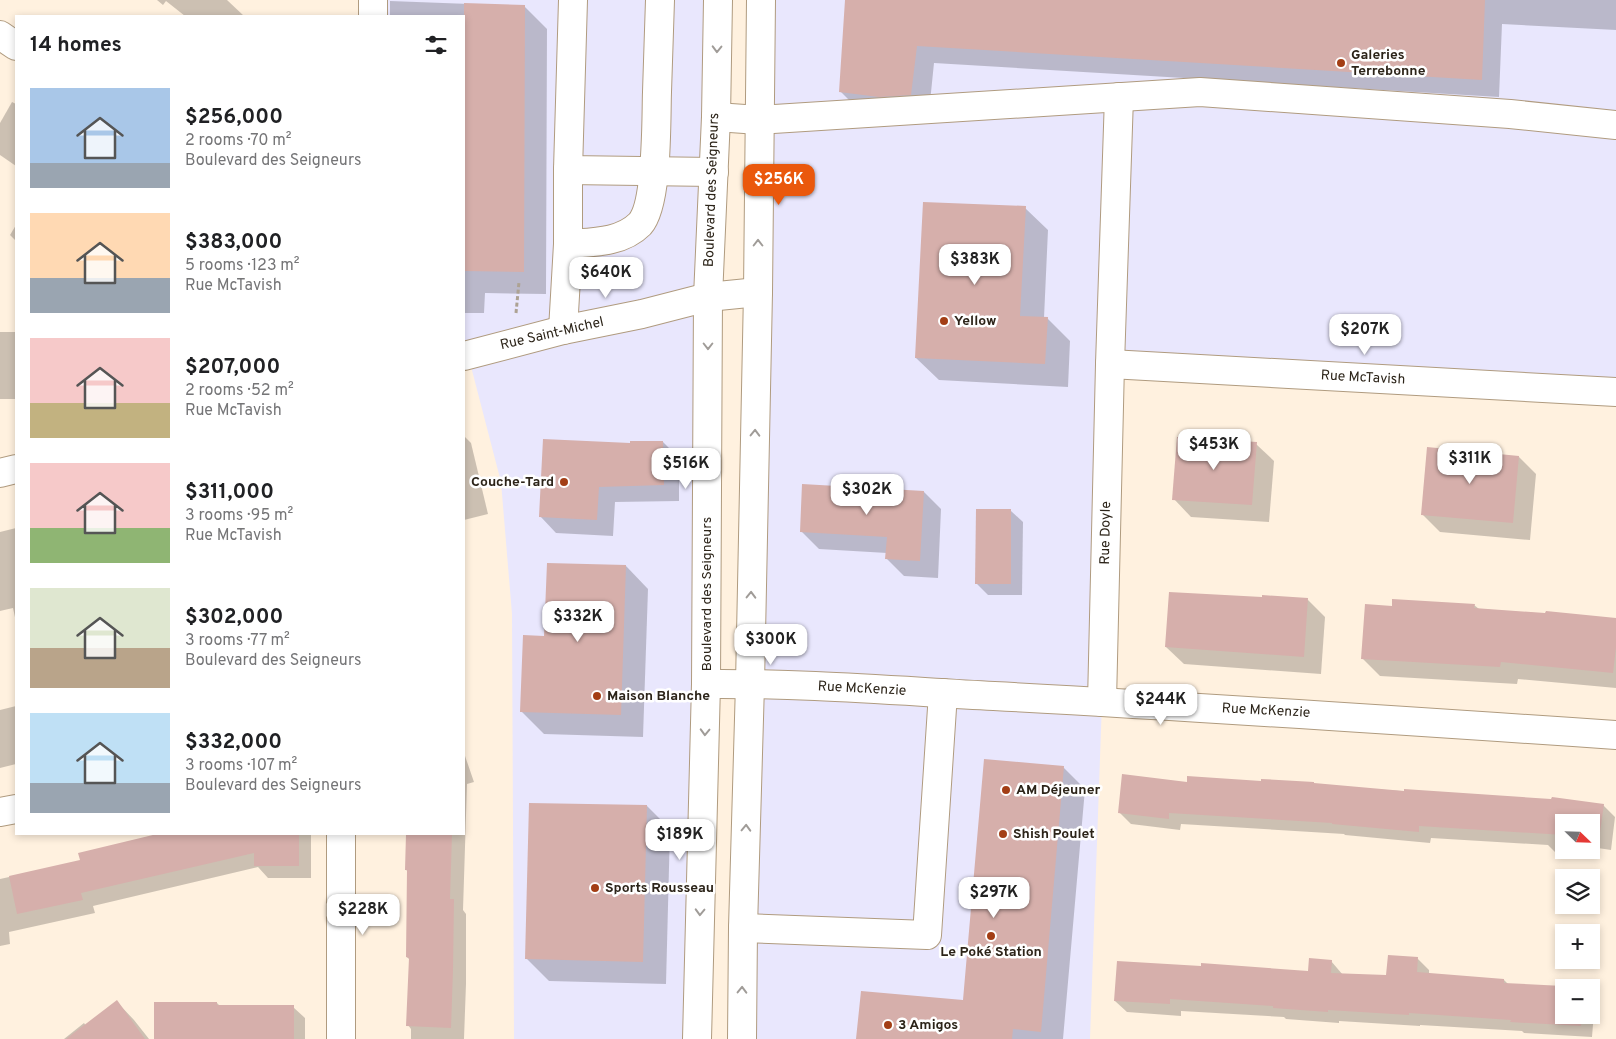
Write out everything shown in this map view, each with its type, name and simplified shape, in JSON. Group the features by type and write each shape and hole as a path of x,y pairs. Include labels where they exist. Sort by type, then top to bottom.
{"street":[{"path":"372,15 373,0"},
{"path":"563,330 568,244 568,170 573,0"},
{"path":"568,244 603,241 628,234 641,222 648,205 655,171 660,0"},
{"name":"Boulevard des Seigneurs","path":"697,1039 706,684 708,297 716,118 718,0"},
{"path":"742,1039 758,292 761,0"},
{"path":"0,35 15,45"},
{"path":"716,118 759,120 1200,92 1510,114 1616,125"},
{"name":"Rue Doyle","path":"1102,702 1119,97"},
{"path":"568,170 714,172"},
{"name":"Rue Saint-Michel","path":"465,356 563,330 642,314 708,297 758,292"},
{"name":"Rue McTavish","path":"1110,364 1616,392"},
{"path":"0,473 15,469"},
{"name":"Rue McKenzie","path":"706,684 750,684 943,693 1304,714 1616,735"},
{"path":"743,928 927,936 943,693"},
{"path":"0,812 15,809"},
{"path":"341,1039 342,835"}],"shaded area":[{"path":"362,0 715,0 697,1039 514,1039 512,614 501,482 468,355 465,356 465,15 363,15"},
{"path":"771,0 1616,0 1616,389 1110,364 1102,702 1090,1039 742,1039"}],"building":[{"name":"Galeries Terrebonne","path":"845,0 1485,0 1482,80 917,46 911,95 879,97 839,92"},
{"path":"464,3 525,5 524,272 465,271"},
{"path":"923,202 1026,206 1020,316 1048,317 1045,364 915,358"},
{"path":"1177,437 1257,442 1252,505 1172,500"},
{"path":"543,439 630,443 630,441 663,441 664,485 599,487 597,520 539,517"},
{"path":"1427,447 1519,456 1513,523 1421,515"},
{"path":"802,484 924,491 920,561 885,559 887,537 800,532"},
{"path":"976,509 1011,509 1011,584 975,584"},
{"path":"547,563 626,565 621,715 520,712 523,635 544,636"},
{"path":"1169,592 1308,598 1304,657 1165,647"},
{"path":"1392,599 1475,604 1474,608 1545,613 1546,611 1616,618 1616,647 1613,673 1501,662 1500,667 1361,659 1365,604 1392,606"},
{"path":"984,759 1064,766 1041,1032 1013,1029 1012,1039 856,1039 861,991 963,1000"},
{"path":"1122,774 1187,782 1187,776 1261,781 1261,779 1404,791 1404,789 1551,799 1552,797 1604,804 1600,832 1600,814 1555,814 1555,834 1419,826 1419,832 1332,823 1169,813 1169,819 1118,813"},
{"path":"529,803 647,805 643,962 525,959"},
{"path":"153,835 299,835 299,866 254,866 254,853 81,893 83,900 17,914 9,876 80,860 78,853"},
{"path":"406,835 452,835 450,899 454,899 451,1028 406,1026 409,958 406,957 407,870 405,870"},
{"path":"1388,955 1418,957 1417,972 1504,979 1504,983 1555,986 1555,1024 1581,1024 1581,1026 1409,1013 1409,1015 1328,1010 1328,1012 1170,999 1170,1004 1114,1001 1117,961 1201,966 1201,963 1308,971 1309,958 1332,960 1331,973 1386,975"},
{"path":"117,1000 145,1039 66,1039"},
{"path":"154,1002 217,1002 217,1005 294,1005 294,1039 154,1039"}],"place":[{"name":"Galeries Terrebonne","path":"1341,63"},
{"name":"Yellow","path":"944,321"},
{"name":"Couche-Tard","path":"564,482"},
{"name":"Maison Blanche","path":"597,696"},
{"name":"AM Déjeuner","path":"1006,790"},
{"name":"Shish Poulet","path":"1003,834"},
{"name":"Sports Rousseau","path":"595,888"},
{"name":"Le Poké Station","path":"991,936"},
{"name":"3 Amigos","path":"888,1025"}]}
